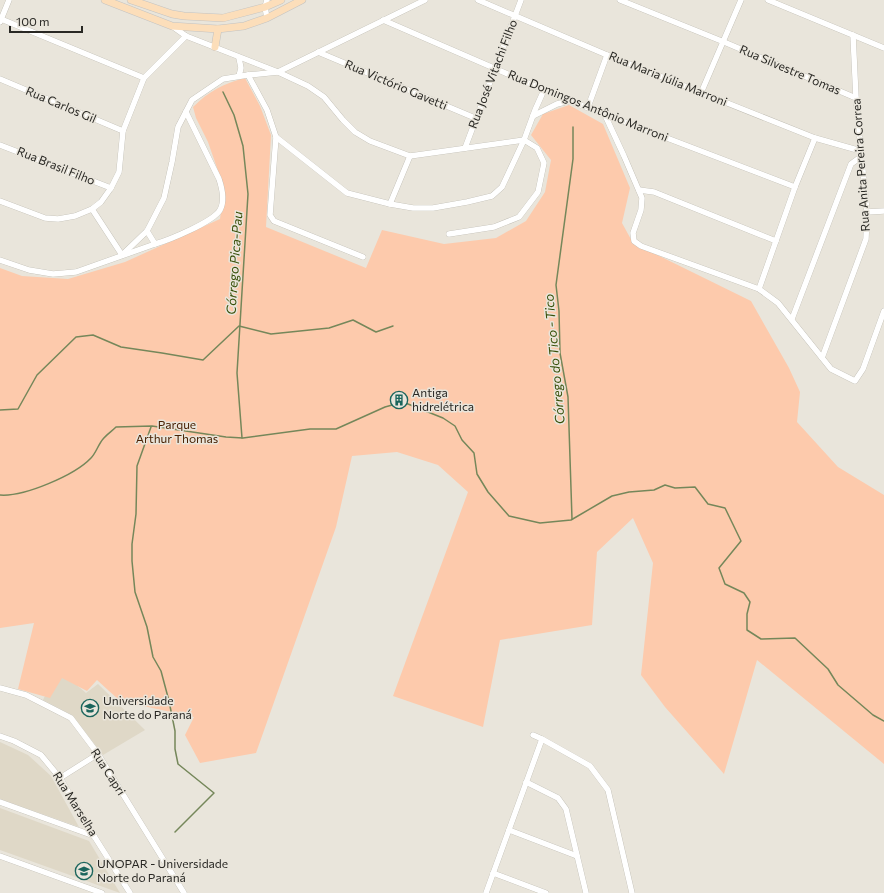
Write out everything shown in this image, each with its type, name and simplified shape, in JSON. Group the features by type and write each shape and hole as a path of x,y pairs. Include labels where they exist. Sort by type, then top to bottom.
{"main road":[{"path":"105,0 172,26 218,29 244,26 267,18 302,0"},
{"path":"131,0 172,14 223,18 265,7 281,0"},
{"path":"215,47 218,29"}],"street":[{"path":"9,0 1,20 144,78"},
{"path":"267,0 265,7 267,18"},
{"path":"122,255 147,231 164,198 178,127 192,100 223,79 278,72 425,0"},
{"name":"Rua Maria Júlia Marroni","path":"478,0 702,93 815,138 861,153"},
{"name":"Rua José Vitachi Filho","path":"465,148 475,118 521,0"},
{"name":"Rua Silvestre Tomas","path":"620,0 856,98"},
{"path":"702,93 741,0"},
{"path":"768,0 884,48"},
{"name":"Rua Domingos Antônio Marroni","path":"383,20 570,101 795,187"},
{"path":"172,26 186,36 278,72 308,86 324,97 343,120 360,135 370,141 410,156 524,140 536,148 544,163 538,192 519,217 494,227 449,234"},
{"name":"Rua Anita Pereira Correa","path":"822,358 866,239 867,212 856,98 853,35"},
{"path":"0,201 45,218 58,219 75,216 92,209 101,202 111,188 119,172 123,131 144,78 186,36"},
{"name":"Rua Victório Gavetti","path":"318,52 475,118"},
{"path":"588,107 607,54"},
{"path":"239,76 241,68 240,58"},
{"path":"248,75 267,110 276,137 270,215 274,221 363,258"},
{"name":"Rua Carlos Gil","path":"0,79 123,131"},
{"path":"276,137 347,193 412,208 433,208 492,196 502,187 524,140 544,90"},
{"path":"533,116 557,104 570,101"},
{"path":"0,260 29,270 53,274 76,272 166,241 188,231 214,216 221,208 221,186 186,112"},
{"path":"604,113 639,190 642,201 633,233 634,241 641,246 759,289 778,302 830,370 855,381 863,369 884,311"},
{"path":"759,289 795,187 815,138"},
{"name":"Rua Brasil Filho","path":"0,145 111,188"},
{"path":"792,319 851,164 861,153"},
{"path":"390,204 410,156"},
{"path":"639,190 654,192 776,241"},
{"path":"92,209 122,255"},
{"path":"867,212 884,211"},
{"path":"147,231 155,244"},
{"name":"Rua Capri","path":"0,688 26,695 71,718 98,754 184,893"},
{"path":"533,735 590,766 608,790 632,893"},
{"name":"Rua Marselha","path":"0,736 14,740 41,755 60,778 130,893"},
{"path":"486,893 542,739"},
{"path":"60,778 98,754"},
{"path":"526,782 558,798 566,809 586,893"},
{"path":"0,802 94,836"},
{"path":"509,830 577,856"},
{"path":"0,856 85,890 102,893"},
{"path":"493,873 546,893"}],"shaded area":[{"name":"Universidade Norte do Paraná","path":"58,669 86,693 98,684 145,730 103,755 72,715 43,700"},
{"path":"0,742 28,755 51,776 79,827 0,799"},
{"name":"UNOPAR - Universidade Norte do Paraná","path":"0,808 89,841 120,893 0,850"}],"green space":[{"name":"Parque Arthur Thomas","path":"245,78 260,106 271,135 266,227 366,268 382,230 444,244 496,238 526,221 545,192 551,160 531,135 543,114 569,105 603,124 630,188 622,223 633,243 751,301 789,368 800,392 797,422 838,467 884,495 884,764 757,660 724,774 665,707 641,675 653,563 633,518 597,552 592,625 500,640 483,727 393,696 468,492 438,465 397,452 352,456 336,527 256,753 200,763 185,735 194,717 120,701 97,680 87,691 62,678 50,698 18,689 34,623 0,628 0,268 22,276 68,279 125,262 220,219 224,188 208,142 196,118 193,107 217,89"}],"waterway":[{"name":"Córrego Pica-Pau","path":"223,92 234,115 243,146 248,194 237,373 242,438"},
{"name":"Córrego do Tico - Tico","path":"572,519 568,397 560,353 559,311 556,285 573,159 573,127"},
{"path":"0,410 18,409 37,375 76,337 93,335 121,347 203,360 239,326 271,334 329,328 353,320 376,332 393,326"},
{"path":"0,495 10,495 35,489 62,478 83,465 91,458 103,439 116,427 152,426 226,437 243,438 310,429 336,429 385,407 403,402 443,418 455,426 462,440 474,453 477,474 488,492 509,516 540,523 571,520 612,496 629,492 654,490 665,485 675,488 695,487 708,504 725,508 741,541 719,568 725,584 744,593 750,602 747,614 747,630 761,639 795,638 828,669 838,685 873,715 884,721"},
{"path":"151,427 137,466 136,514 132,544 135,592 147,627 153,657 161,671 169,701 175,731 175,749 178,764 214,793 175,832"}],"place":[{"name":"Antiga hidrelétrica","path":"399,400"},
{"name":"Universidade Norte do Paraná","path":"90,708"},
{"name":"UNOPAR - Universidade Norte do Paraná","path":"84,871"}]}
